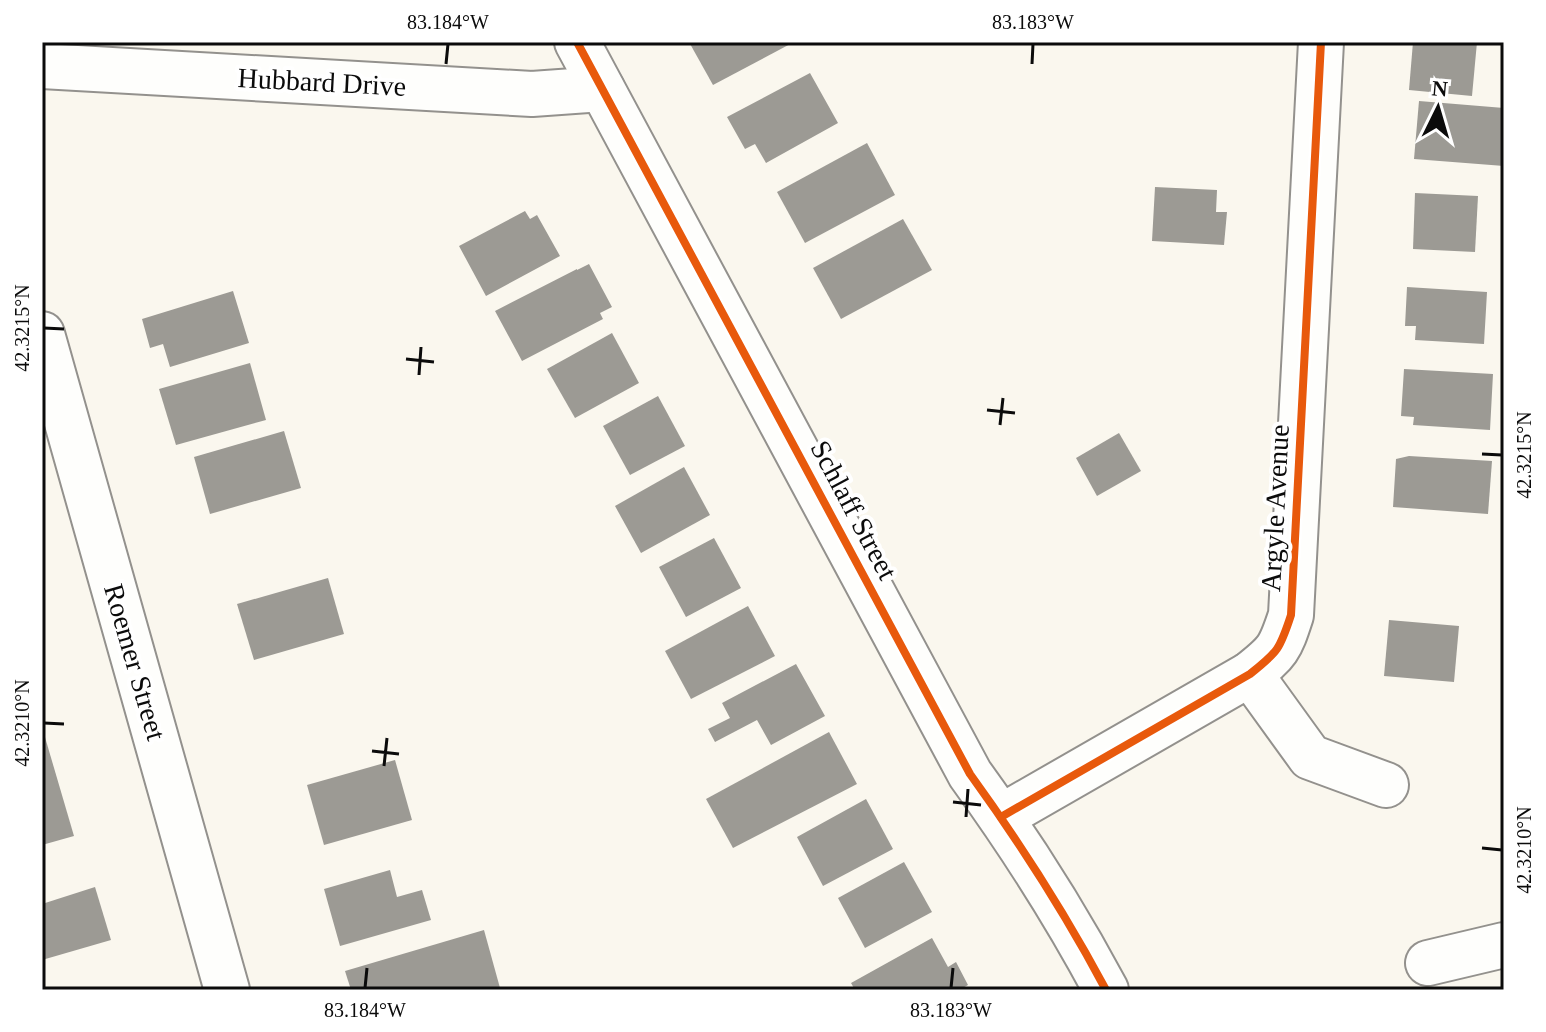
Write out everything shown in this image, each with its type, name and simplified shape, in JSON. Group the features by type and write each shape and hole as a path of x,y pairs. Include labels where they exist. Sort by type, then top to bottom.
{"street":[{"name":"Schlaff Street","path":"577,42 970,774 1072,926 1106,990"},
{"name":"Argyle Avenue","path":"1001,817 1250,674 1281,645 1291,615 1321,42"},
{"name":"Hubbard Drive","path":"42,66 532,94 602,89"},
{"name":"Roemer Street","path":"42,334 227,990"},
{"path":"1250,674 1310,757 1386,785"},
{"path":"1428,963 1504,945"}],"building":[{"path":"689,42 794,42 713,85"},
{"path":"1413,42 1477,42 1472,96 1409,90"},
{"path":"810,73 838,123 766,163 755,144 745,149 727,117"},
{"path":"1419,101 1504,108 1504,166 1414,159"},
{"path":"867,143 895,195 805,243 777,192"},
{"path":"1155,187 1217,190 1216,212 1227,212 1224,245 1152,241"},
{"path":"1415,193 1478,196 1475,252 1413,249"},
{"path":"525,211 530,219 537,215 560,256 486,296 459,246"},
{"path":"903,219 932,270 841,319 813,268"},
{"path":"589,264 612,307 600,313 603,319 522,361 495,311"},
{"path":"1407,287 1487,292 1484,344 1415,340 1416,326 1405,326"},
{"path":"233,291 249,343 170,367 163,344 150,348 142,319"},
{"path":"612,333 639,383 575,418 547,369"},
{"path":"250,363 266,420 176,445 159,389"},
{"path":"1404,369 1493,374 1490,430 1413,425 1414,417 1401,416"},
{"path":"658,396 685,446 630,475 603,426"},
{"path":"284,431 301,488 210,514 194,457"},
{"path":"1119,433 1141,471 1097,496 1076,458"},
{"path":"1409,456 1492,461 1488,514 1393,507 1396,459"},
{"path":"684,467 710,515 641,553 615,506"},
{"path":"714,538 741,588 686,617 659,567"},
{"path":"328,578 344,634 254,660 237,604"},
{"path":"748,606 775,656 691,699 665,651"},
{"path":"1389,620 1459,626 1454,682 1384,676"},
{"path":"796,664 825,716 771,745 757,720 715,742 708,729 730,718 722,703"},
{"path":"42,727 74,836 42,845"},
{"path":"829,732 857,784 733,848 706,799"},
{"path":"395,760 412,820 324,845 307,785"},
{"path":"866,799 893,849 823,886 797,837"},
{"path":"904,862 932,912 865,948 838,898"},
{"path":"390,870 397,897 422,890 431,920 340,946 324,889"},
{"path":"95,887 111,940 42,960 42,904"},
{"path":"484,930 500,988 351,990 345,971"},
{"path":"932,938 948,967 956,962 968,985 959,990 855,990 851,983"}],"cycle path":[{"path":"577,42 970,774 1042,880 1106,990"},
{"path":"1001,817 1250,674 1272,655 1284,635 1291,615 1321,42"}]}
